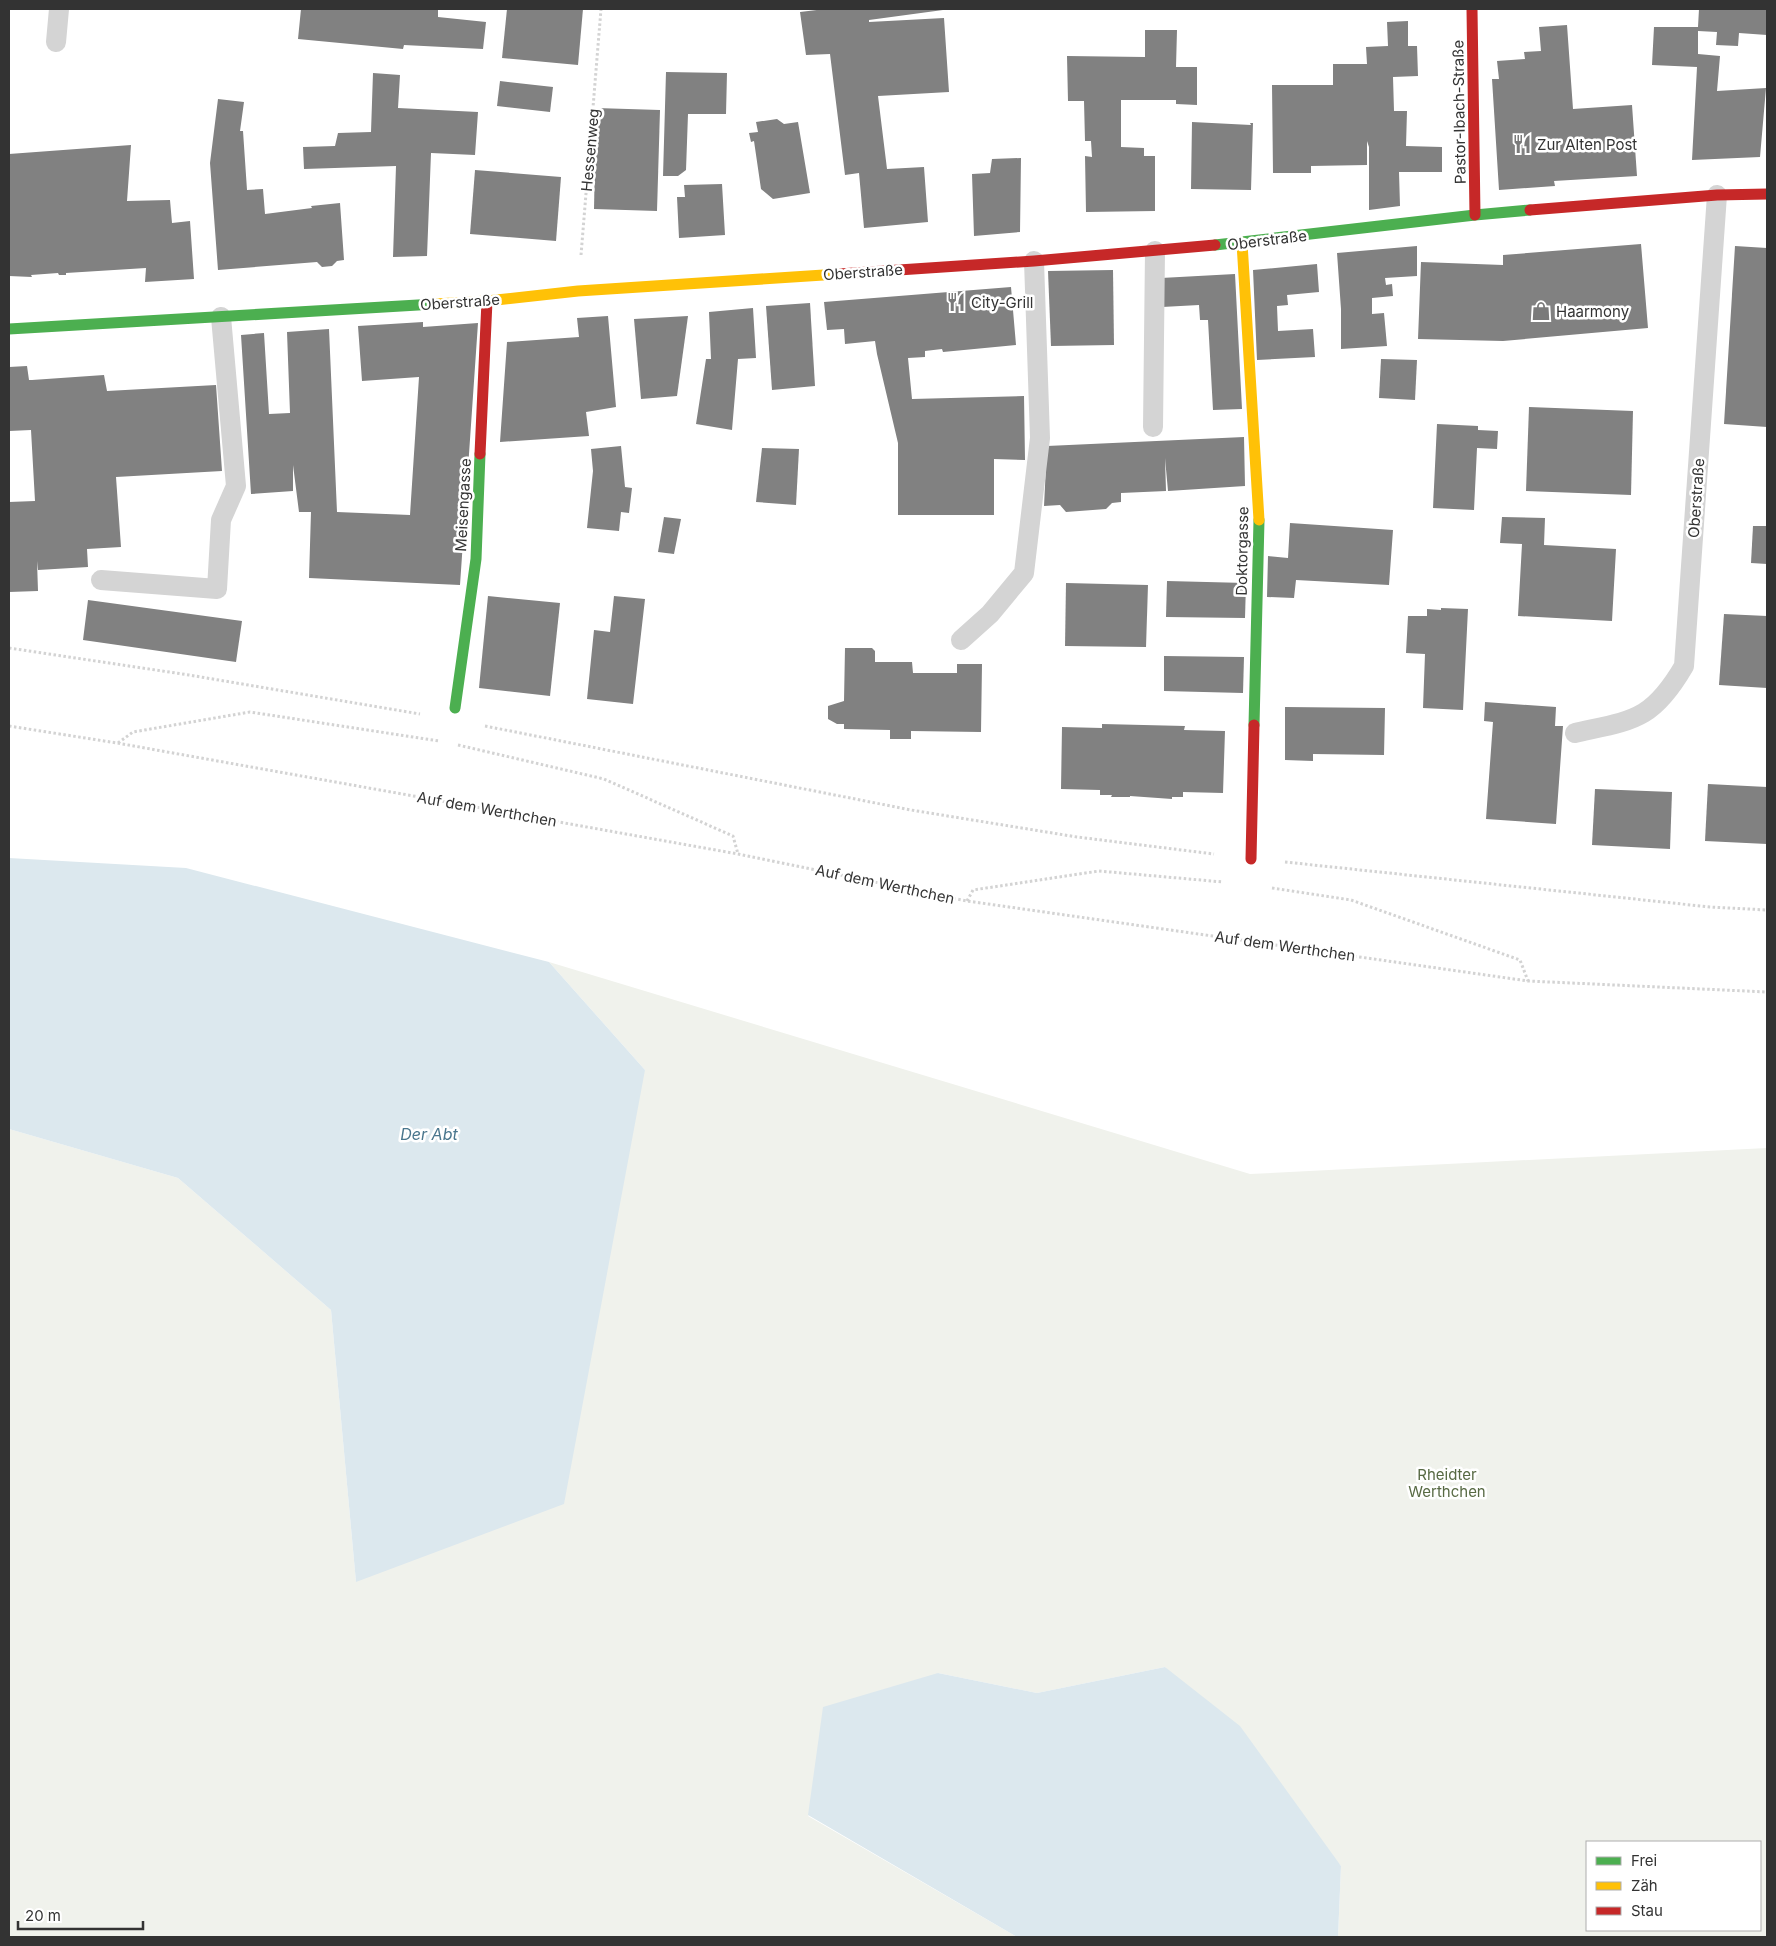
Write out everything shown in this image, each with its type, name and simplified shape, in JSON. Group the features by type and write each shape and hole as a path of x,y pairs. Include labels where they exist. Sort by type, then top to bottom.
{"street":[{"name":"Pastor-Ibach-Straße","path":"1472,9 1475,215"},
{"name":"Oberstraße","path":"9,329 487,301 578,291 1034,261 1242,243 1475,215 1717,196 1767,194"},
{"name":"Doktorgasse","path":"1242,243 1259,515 1251,859"},
{"name":"Meisengasse","path":"454,714 476,559 487,301"}],"lane":[{"path":"56,42 59,9"},
{"name":"Oberstraße","path":"1575,733 1631,720 1655,706 1672,688 1684,666 1717,196"},
{"path":"1153,427 1155,251"},
{"path":"960,640 990,614 1024,573 1040,438 1034,261"},
{"path":"101,580 217,588 221,520 236,486 222,317"}],"path":[{"name":"Hessenweg","path":"578,291 601,9"},
{"path":"9,648 454,714 911,810 1077,837 1251,859 1710,907 1767,910"},
{"path":"118,743 133,732 250,712 450,743 604,779 732,836 738,854"},
{"path":"450,743 454,714"},
{"name":"Auf dem Werthchen","path":"9,726 118,743 738,854 967,901 1528,981 1767,992"},
{"path":"1248,884 1251,859"},
{"path":"967,901 973,890 1099,871 1248,884 1351,900 1520,960 1528,981"}],"green space":[{"name":"Rheidter Werthchen","path":"549,962 1250,1174 1767,1148 1767,1937 1338,1937 1341,1866 1165,1667 1037,1693 938,1673 808,1816 1017,1937 9,1937 9,1129 178,1178 331,1310 356,1582 645,1070"}],"water":[{"name":"Der Abt","path":"9,858 186,868 549,962 645,1070 564,1504 356,1582 331,1310 178,1178 9,1129"},
{"path":"1165,1667 1240,1726 1341,1866 1338,1937 1017,1937 808,1815 823,1707 938,1673 1037,1693"}],"building":[{"path":"301,9 438,9 438,17 486,22 483,49 404,45 403,49 298,39"},
{"path":"507,9 583,9 578,65 502,58"},
{"path":"825,9 943,9 869,20 869,22 944,18 949,92 878,96 887,169 924,167 928,222 864,228 859,173 845,175 830,54 806,55 800,12"},
{"path":"1699,9 1767,9 1767,35 1739,33 1738,46 1716,45 1717,32 1698,31 1698,54 1720,56 1717,91 1766,88 1760,157 1692,160 1697,67 1652,65 1654,27 1698,27"},
{"path":"1408,21 1408,46 1417,46 1418,76 1393,77 1394,111 1407,111 1406,146 1442,147 1442,172 1399,172 1400,206 1369,210 1369,147 1367,141 1367,165 1311,166 1311,173 1273,173 1272,85 1333,85 1333,64 1367,64 1366,47 1388,46 1387,22"},
{"path":"1567,25 1573,109 1632,105 1637,176 1554,181 1555,186 1499,190 1492,79 1499,79 1497,61 1525,59 1524,52 1541,51 1539,27"},
{"path":"1145,30 1177,30 1176,67 1197,67 1197,105 1176,104 1176,100 1121,100 1121,147 1144,148 1144,156 1155,156 1155,211 1086,212 1085,156 1092,157 1091,141 1085,141 1084,101 1068,101 1067,56 1145,57"},
{"path":"666,72 727,73 726,114 688,114 686,170 678,176 663,176"},
{"path":"373,73 400,75 398,108 478,112 475,155 431,153 427,256 393,257 396,166 304,169 303,147 335,146 338,133 371,132"},
{"path":"500,81 553,87 550,112 497,106"},
{"path":"218,99 244,102 240,131 243,131 247,190 263,189 265,214 340,203 344,260 337,261 332,266 322,267 317,262 218,270 210,163"},
{"path":"596,108 660,110 657,211 594,209"},
{"path":"777,119 784,124 798,122 810,193 773,199 761,189 754,141 751,142 749,133 758,132 756,122"},
{"path":"1192,122 1251,125 1250,123 1253,123 1251,190 1191,189"},
{"path":"131,145 127,201 170,200 172,223 190,221 194,279 145,282 146,268 66,273 66,275 59,275 58,273 31,275 32,277 9,276 9,154"},
{"path":"1021,158 1020,232 974,236 972,174 990,173 992,159"},
{"path":"475,170 561,177 556,241 470,234"},
{"path":"722,184 725,235 679,238 677,197 685,197 684,185"},
{"path":"1641,244 1648,328 1503,341 1418,339 1421,262 1503,265 1503,255"},
{"path":"1417,246 1417,276 1385,278 1386,285 1392,284 1393,296 1372,298 1372,314 1384,313 1387,346 1341,349 1341,309 1337,253"},
{"path":"1735,246 1767,248 1767,427 1724,424"},
{"path":"1317,264 1319,292 1287,295 1288,305 1277,306 1278,331 1313,329 1315,357 1257,360 1253,270"},
{"path":"1113,270 1114,345 1051,346 1048,271"},
{"path":"1235,274 1242,409 1213,410 1208,320 1200,320 1199,305 1162,307 1161,278"},
{"path":"1011,287 1016,345 943,352 942,349 925,351 925,357 908,358 912,399 1024,396 1025,460 994,459 994,515 898,515 898,443 875,341 845,344 844,329 827,330 824,302"},
{"path":"810,303 815,386 772,390 766,306"},
{"path":"753,308 756,358 738,359 732,430 696,424 706,359 711,359 709,312"},
{"path":"608,316 616,407 586,412 589,436 500,442 507,342 579,337 577,318"},
{"path":"688,316 677,396 641,399 634,319"},
{"path":"423,322 423,327 478,323 460,585 309,578 311,512 299,512 293,465 293,491 251,494 241,335 264,333 269,414 290,413 287,332 329,329 337,512 410,515 419,377 362,381 358,326"},
{"path":"1381,359 1417,360 1415,400 1379,398"},
{"path":"27,366 29,380 104,375 107,391 216,385 222,471 116,477 121,547 87,549 88,567 38,570 37,561 38,591 9,592 9,502 35,501 31,430 9,431 9,367"},
{"path":"1529,407 1633,411 1631,495 1526,491"},
{"path":"1437,424 1478,426 1478,430 1498,431 1497,449 1477,448 1474,510 1433,508"},
{"path":"1244,437 1245,486 1168,491 1165,458 1166,491 1121,493 1121,502 1112,503 1106,509 1066,512 1060,505 1044,506 1047,446"},
{"path":"621,446 625,487 632,488 629,513 621,512 619,531 587,528 593,471 591,449"},
{"path":"762,448 799,449 796,505 756,502"},
{"path":"664,517 681,519 674,554 658,552"},
{"path":"1502,517 1545,518 1544,545 1616,549 1612,621 1518,616 1522,544 1500,543"},
{"path":"1290,523 1393,530 1389,585 1296,580 1294,598 1267,597 1268,556 1288,558"},
{"path":"1753,526 1767,526 1767,564 1751,563"},
{"path":"1167,581 1246,583 1245,618 1166,617"},
{"path":"1066,583 1148,585 1146,647 1065,646"},
{"path":"488,596 560,603 550,696 479,688"},
{"path":"614,596 645,599 633,704 587,699 594,630 610,632"},
{"path":"88,600 242,621 236,662 83,640"},
{"path":"1441,608 1468,609 1463,710 1423,708 1425,654 1406,653 1408,616 1427,616 1427,609 1441,610"},
{"path":"1724,614 1767,616 1767,688 1719,685"},
{"path":"845,648 872,648 875,651 875,662 912,662 913,673 957,673 957,664 982,664 981,732 911,731 911,739 890,739 890,730 844,729 844,724 837,724 828,719 828,706 844,701"},
{"path":"1164,656 1244,657 1243,693 1164,691"},
{"path":"1485,702 1556,707 1555,726 1563,726 1556,824 1486,819 1493,722 1484,721"},
{"path":"1285,707 1385,708 1384,755 1313,754 1313,761 1285,760"},
{"path":"1102,724 1185,726 1184,730 1225,731 1223,793 1183,792 1183,797 1172,797 1172,799 1130,796 1111,797 1112,795 1100,795 1100,790 1061,789 1062,727 1102,728"},
{"path":"1708,784 1767,787 1767,844 1705,841"},
{"path":"1595,789 1672,792 1670,849 1592,845"}],"traffic: fast":[{"path":"1215,245 1530,210"},
{"path":"9,329 435,304"},
{"path":"455,708 476,559 480,454"},
{"path":"1254,725 1259,520"}],"traffic: slow":[{"path":"1242,243 1259,520"},
{"path":"435,304 487,301 578,291 839,274"}],"traffic: jam":[{"path":"1472,9 1475,215"},
{"path":"1530,210 1717,195 1767,194"},
{"path":"839,274 1034,261 1215,245"},
{"path":"480,454 487,301"},
{"path":"1251,859 1254,725"}],"place":[{"name":"Zur Alten Post","path":"1522,144"},
{"name":"City-Grill","path":"956,302"},
{"name":"Haarmony","path":"1541,311"}]}
